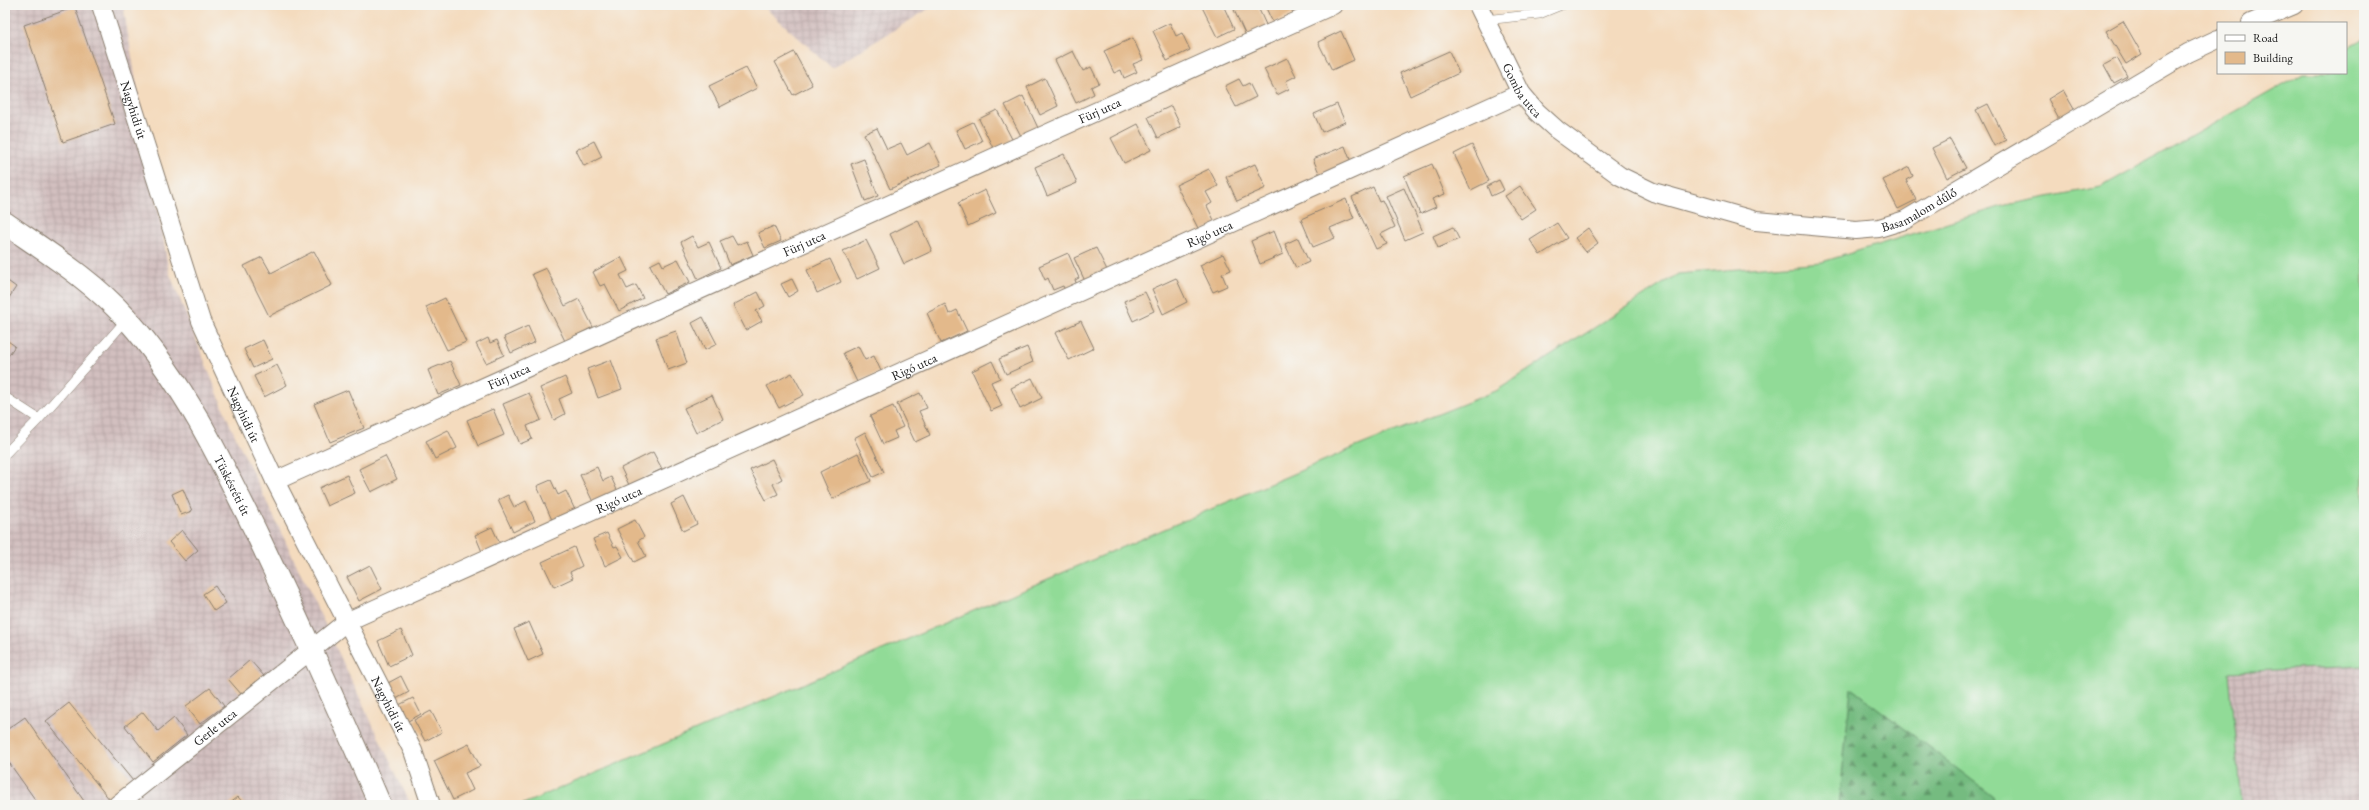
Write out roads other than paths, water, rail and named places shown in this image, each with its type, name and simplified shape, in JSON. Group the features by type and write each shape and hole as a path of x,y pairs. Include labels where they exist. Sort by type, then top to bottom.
{"street":[{"name":"Nagyhidi út","path":"100,5 201,321 275,481 413,751 431,805"},
{"name":"Fürj utca","path":"275,481 1333,5"},
{"path":"2253,22 2294,5"},
{"name":"Gomba utca","path":"1481,13 1521,93 1552,126 1592,156"},
{"name":"Basamalom dűlő","path":"1592,156 1620,176 1653,192 1756,221 1856,230 1879,228 1905,220 2188,53 2217,39"},
{"name":"Rigó utca","path":"313,649 346,622 1521,93"},
{"name":"Tüskésréti út","path":"5,223 74,270 127,319 156,355 193,408 313,649 380,805"},
{"name":"Gerle utca","path":"117,805 313,649"}],"lane":[{"path":"1481,13 1539,14 1561,5"},
{"path":"5,454 39,419 127,319"},
{"path":"5,397 39,419"}]}
